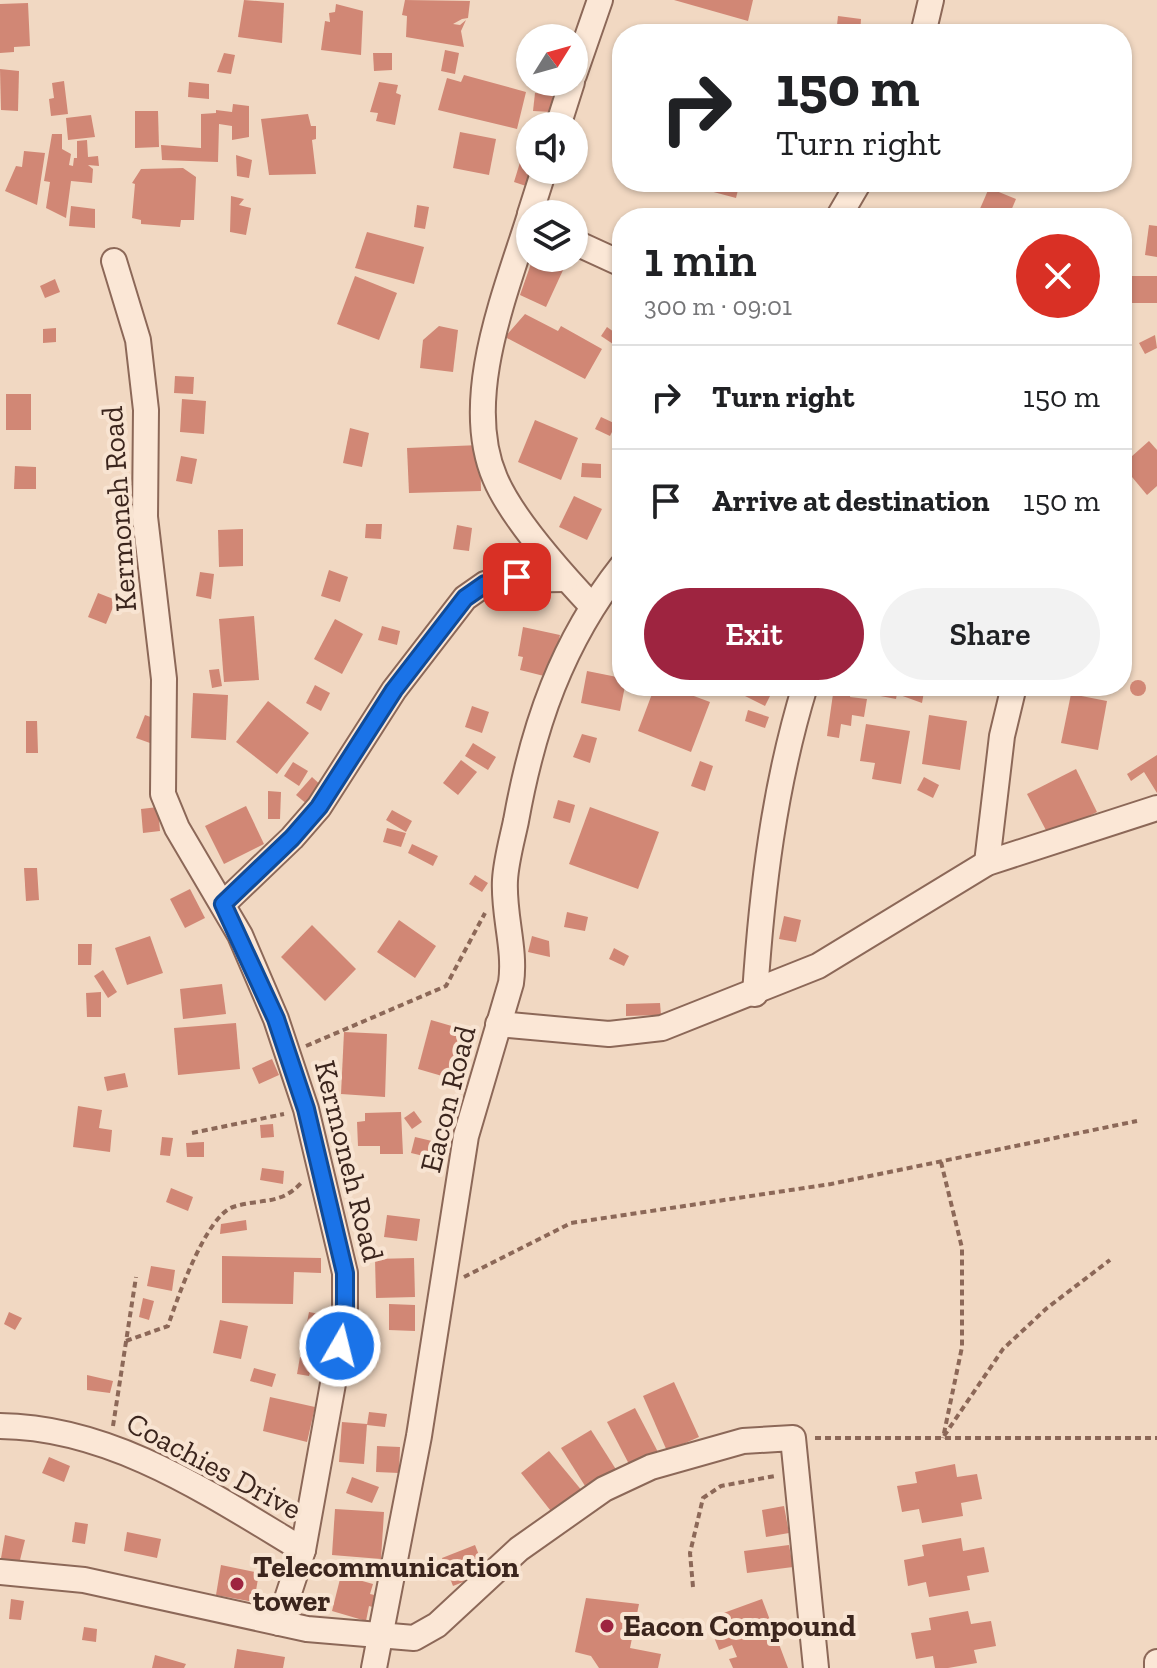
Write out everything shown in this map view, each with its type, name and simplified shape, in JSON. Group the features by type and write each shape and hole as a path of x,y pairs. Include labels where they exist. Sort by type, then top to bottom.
{"street":[{"path":"588,35 600,0"},
{"path":"925,24 931,0"},
{"path":"588,248 612,259"},
{"name":"Kermoneh Road","path":"114,261 138,340 146,410 145,517 164,679 163,794 177,828 223,904 290,1054 338,1241 346,1297 303,1550 279,1623"},
{"path":"516,263 483,386 489,461 495,479 566,579 591,605"},
{"path":"223,904 292,838 319,807 394,690 465,598 485,584 499,580 566,579"},
{"name":"Eacon Road","path":"374,1668 399,1548 444,1287 466,1136 513,968 505,880 520,796 547,694 591,605 612,579"},
{"path":"755,994 761,905 772,822 789,738 802,696"},
{"path":"987,863 1002,736 1012,696"},
{"path":"498,1024 609,1034 662,1028 755,994 818,966 987,863 1157,808"},
{"name":"Coachies Drive","path":"0,1426 24,1426 110,1444 212,1495 303,1550"},
{"path":"0,1572 84,1580 279,1623 414,1638 426,1634 519,1549 563,1516 639,1472 743,1441 793,1438 816,1668"}],"path":[{"path":"290,1054 329,1033 446,986 505,880"},
{"path":"192,1133 306,1109"},
{"path":"444,1287 571,1223 831,1184 1137,1121"},
{"path":"941,1162 962,1248 962,1347 943,1438"},
{"path":"126,1341 168,1326 183,1282 217,1221 229,1208 288,1197 319,1166"},
{"path":"943,1438 1003,1349 1047,1308 1110,1260"},
{"path":"110,1444 136,1277"},
{"path":"793,1438 1157,1438"},
{"path":"693,1587 690,1553 703,1498 721,1486 797,1471"}],"building":[{"path":"244,0 284,3 282,43 238,37"},
{"path":"405,0 470,1 468,18 453,24 460,25 466,20 461,31 464,47 406,37 407,16 402,15"},
{"path":"674,0 753,0 748,21"},
{"path":"28,3 30,46 14,47 14,52 0,53 0,4"},
{"path":"336,4 363,11 361,55 321,50 325,21 330,22 329,13 335,12"},
{"path":"838,16 861,19 861,24 837,24"},
{"path":"445,50 459,53 455,74 441,71"},
{"path":"224,53 235,55 231,74 217,72"},
{"path":"373,53 392,53 392,70 374,71"},
{"path":"0,69 19,71 18,111 1,110"},
{"path":"464,75 516,89 516,96 525,96 521,112 516,112 516,129 438,110 447,78 461,82"},
{"path":"64,81 68,114 51,116 49,99 54,98 52,83"},
{"path":"189,82 209,84 209,99 188,97"},
{"path":"379,82 398,85 396,93 401,95 395,125 376,121 378,113 370,112"},
{"path":"535,96 553,96 551,112 533,111"},
{"path":"233,104 249,106 249,137 232,140 232,126 219,124 218,162 162,160 161,145 201,148 201,114 216,113 216,110 232,112"},
{"path":"135,111 158,111 159,147 135,148"},
{"path":"308,114 311,126 316,126 316,139 312,140 316,174 269,175 261,119"},
{"path":"91,115 95,137 68,140 66,118"},
{"path":"460,132 496,139 489,175 453,168"},
{"path":"52,134 62,134 62,149 71,154 69,165 73,166 74,158 77,158 77,141 87,140 88,157 98,156 99,166 88,165 93,169 92,183 71,181 66,218 46,208 50,182 44,181"},
{"path":"24,151 45,153 37,205 5,191 16,166 22,167"},
{"path":"236,155 252,160 249,178 237,176"},
{"path":"183,168 196,177 194,220 181,220 180,227 141,224 141,220 132,218 135,184 132,183 141,169"},
{"path":"714,192 738,192 736,198"},
{"path":"987,192 999,192 1016,199 1012,208 980,208"},
{"path":"231,196 244,199 239,205 251,208 246,235 230,232"},
{"path":"417,205 429,207 425,229 414,227"},
{"path":"71,206 95,209 95,228 69,226"},
{"path":"1149,225 1157,226 1157,257 1145,255"},
{"path":"367,232 424,247 414,284 355,268"},
{"path":"528,272 562,272 546,307 520,295"},
{"path":"355,276 397,293 379,340 337,324"},
{"path":"1132,276 1157,276 1157,303 1132,303"},
{"path":"55,279 60,292 45,298 40,286"},
{"path":"525,314 558,331 561,326 602,349 585,379 505,337"},
{"path":"439,326 458,330 453,372 420,368 423,340"},
{"path":"607,327 612,331 612,343 601,336"},
{"path":"56,328 56,342 43,343 43,329"},
{"path":"1155,335 1157,348 1145,354 1139,343"},
{"path":"175,376 194,377 193,394 174,393"},
{"path":"6,394 31,394 31,430 6,430"},
{"path":"182,399 206,401 204,434 180,432"},
{"path":"601,417 612,422 610,436 595,429"},
{"path":"535,420 578,438 561,480 518,462"},
{"path":"350,428 369,433 362,467 343,463"},
{"path":"1149,441 1157,450 1157,486 1147,495 1132,477 1132,456"},
{"path":"480,445 481,491 409,493 407,448"},
{"path":"181,456 197,459 192,484 176,481"},
{"path":"582,463 601,464 601,478 581,477"},
{"path":"15,466 36,467 36,489 14,489"},
{"path":"574,496 602,509 587,540 559,527"},
{"path":"366,524 382,524 381,539 365,538"},
{"path":"457,525 472,528 469,551 453,549"},
{"path":"243,529 243,566 219,567 218,530"},
{"path":"329,570 348,577 340,602 321,596"},
{"path":"200,572 214,574 211,599 196,596"},
{"path":"98,593 116,600 106,624 88,617"},
{"path":"254,616 259,680 224,682 219,619"},
{"path":"335,619 363,634 342,674 314,659"},
{"path":"382,626 400,631 397,645 378,640"},
{"path":"523,627 560,635 553,664 548,663 544,676 520,670 523,657 518,656"},
{"path":"219,669 222,686 212,688 209,670"},
{"path":"587,671 612,676 612,696 623,696 620,711 581,703"},
{"path":"1135,680 1141,680 1146,685 1146,691 1141,696 1132,694 1132,682"},
{"path":"315,685 330,693 321,711 306,703"},
{"path":"193,693 228,695 226,740 191,738"},
{"path":"651,696 694,696 710,702 691,752 638,731"},
{"path":"745,696 770,696 765,706"},
{"path":"833,696 867,699 864,717 852,715 851,726 841,724 839,738 827,736"},
{"path":"903,696 923,696 922,703"},
{"path":"1071,696 1107,701 1098,750 1061,743"},
{"path":"268,701 309,733 277,774 236,742"},
{"path":"472,706 489,712 482,733 465,727"},
{"path":"748,710 769,717 765,728 745,721"},
{"path":"145,715 159,720 150,743 136,738"},
{"path":"929,715 967,721 960,770 922,764"},
{"path":"26,721 37,721 38,753 26,753"},
{"path":"866,724 910,731 901,784 872,779 875,763 860,761"},
{"path":"582,734 597,738 590,763 573,757"},
{"path":"473,743 496,757 488,770 465,756"},
{"path":"1157,755 1157,793 1144,772 1131,781 1127,774"},
{"path":"461,760 477,772 458,795 443,783"},
{"path":"700,761 713,766 705,791 691,786"},
{"path":"293,762 308,771 299,786 284,776"},
{"path":"1076,769 1097,812 1049,836 1027,794"},
{"path":"312,777 324,788 308,805 296,795"},
{"path":"924,777 939,785 933,798 917,790"},
{"path":"268,791 281,792 280,819 268,819"},
{"path":"558,800 575,805 570,823 553,818"},
{"path":"246,806 264,844 224,864 205,826"},
{"path":"158,807 160,831 143,833 141,809"},
{"path":"590,807 659,832 638,889 569,864"},
{"path":"392,810 412,821 406,832 386,820"},
{"path":"387,828 406,833 401,847 383,842"},
{"path":"412,844 438,856 433,866 408,853"},
{"path":"24,868 37,868 39,900 26,901"},
{"path":"475,875 488,883 482,892 469,884"},
{"path":"190,889 205,918 185,928 170,899"},
{"path":"567,912 588,917 585,931 564,927"},
{"path":"784,916 801,920 796,942 779,939"},
{"path":"399,920 436,946 415,978 377,952"},
{"path":"312,925 356,969 325,1001 281,957"},
{"path":"150,936 163,973 127,985 115,948"},
{"path":"532,936 549,941 550,957 528,952"},
{"path":"78,944 92,944 91,965 78,965"},
{"path":"614,948 629,956 624,966 609,959"},
{"path":"103,970 117,992 108,998 94,976"},
{"path":"222,984 226,1014 183,1019 180,989"},
{"path":"101,992 101,1017 87,1017 86,993"},
{"path":"660,1003 661,1015 626,1016 626,1004"},
{"path":"431,1020 469,1031 456,1080 418,1069"},
{"path":"236,1023 240,1069 178,1075 174,1028"},
{"path":"344,1032 387,1034 385,1097 341,1094"},
{"path":"272,1059 279,1075 259,1084 252,1068"},
{"path":"125,1073 128,1087 107,1091 104,1077"},
{"path":"78,1106 102,1110 99,1128 112,1130 110,1152 73,1147"},
{"path":"414,1111 422,1122 412,1129 404,1118"},
{"path":"401,1112 403,1154 380,1154 380,1146 358,1146 357,1122 365,1121 365,1113"},
{"path":"273,1124 274,1137 261,1138 260,1125"},
{"path":"162,1137 173,1138 170,1156 160,1155"},
{"path":"415,1137 432,1141 428,1157 411,1153"},
{"path":"204,1142 204,1157 187,1157 186,1143"},
{"path":"262,1168 284,1171 283,1184 260,1180"},
{"path":"171,1188 193,1197 188,1211 166,1202"},
{"path":"387,1215 420,1219 417,1241 384,1237"},
{"path":"246,1220 247,1230 220,1234 221,1224"},
{"path":"222,1256 321,1258 321,1273 294,1272 293,1304 222,1303"},
{"path":"414,1258 415,1297 376,1298 375,1259"},
{"path":"151,1266 175,1270 172,1291 147,1286"},
{"path":"143,1298 154,1301 149,1320 139,1317"},
{"path":"389,1304 415,1305 415,1331 389,1330"},
{"path":"9,1312 22,1318 15,1330 4,1324"},
{"path":"309,1312 330,1316 327,1329 314,1325 312,1332 305,1332"},
{"path":"220,1320 248,1326 241,1359 213,1353"},
{"path":"300,1357 313,1361 309,1376 297,1374"},
{"path":"254,1368 276,1374 272,1387 250,1381"},
{"path":"87,1375 113,1381 110,1393 87,1390"},
{"path":"674,1382 699,1437 667,1451 643,1396"},
{"path":"270,1397 315,1407 307,1442 263,1431"},
{"path":"635,1408 659,1454 631,1468 607,1422"},
{"path":"369,1412 387,1414 385,1427 367,1425"},
{"path":"342,1422 367,1424 364,1464 339,1462"},
{"path":"591,1430 617,1471 587,1489 561,1448"},
{"path":"377,1446 400,1447 399,1473 376,1472"},
{"path":"549,1451 583,1492 554,1515 521,1473"},
{"path":"49,1457 70,1466 64,1482 42,1473"},
{"path":"955,1464 957,1477 977,1474 982,1499 961,1503 963,1516 922,1523 919,1509 902,1512 897,1486 917,1483 915,1472"},
{"path":"352,1477 379,1487 372,1503 346,1493"},
{"path":"784,1506 789,1533 766,1537 762,1510"},
{"path":"335,1509 384,1512 381,1559 332,1555"},
{"path":"75,1522 88,1524 85,1544 72,1542"},
{"path":"127,1532 161,1539 157,1558 124,1551"},
{"path":"5,1535 25,1540 18,1568 0,1564"},
{"path":"961,1538 963,1551 984,1547 989,1572 967,1576 970,1590 929,1597 926,1582 908,1586 904,1560 924,1556 922,1545"},
{"path":"475,1545 486,1573 453,1586 442,1558"},
{"path":"789,1545 793,1567 747,1573 744,1551"},
{"name":"Telecommunication tower","path":"221,1565 259,1573 254,1602 216,1595"},
{"path":"341,1575 373,1584 370,1594 379,1596 376,1608 369,1606 366,1621 332,1611"},
{"name":"Eacon Compound","path":"586,1598 639,1604 630,1648 661,1654 658,1668 599,1668 591,1656 575,1652"},
{"path":"11,1599 24,1601 21,1620 9,1619"},
{"path":"762,1599 788,1668 733,1668 729,1659 737,1657 732,1645 719,1650 712,1632 723,1628 718,1615"},
{"path":"968,1611 971,1624 991,1621 996,1646 974,1650 977,1663 948,1668 935,1668 933,1656 916,1659 911,1633 931,1630 929,1618"},
{"path":"84,1627 97,1629 96,1642 82,1640"},
{"path":"237,1649 285,1657 283,1668 234,1668"},
{"path":"155,1655 186,1664 184,1668 152,1668"}],"place":[{"name":"Telecommunication tower","path":"237,1584"},
{"name":"Eacon Compound","path":"607,1626"}],"route":[{"path":"340,1346 345,1317 345,1273 306,1109 276,1019 240,935 223,904 292,838 319,807 348,757 394,690 465,598 485,584 517,577"}]}
